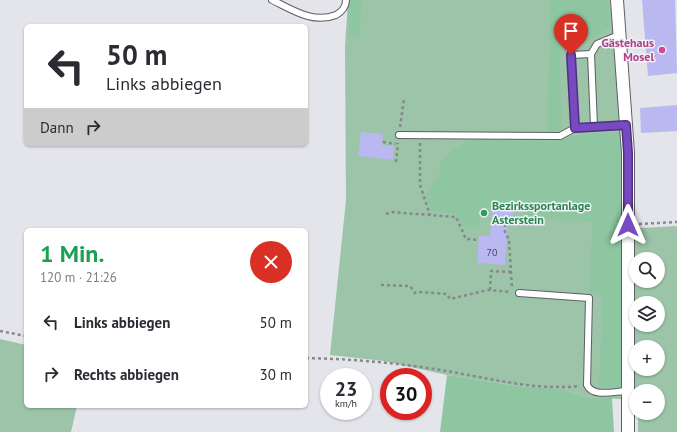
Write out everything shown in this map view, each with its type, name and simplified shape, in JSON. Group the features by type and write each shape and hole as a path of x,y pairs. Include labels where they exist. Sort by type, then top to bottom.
{"street":[{"path":"617,0 628,153 628,432"}],"lane":[{"path":"272,0 306,16 319,19 339,13 346,5 346,0"},
{"path":"594,126 591,54 597,44 619,35"},
{"path":"575,128 571,55 591,54"},
{"path":"399,135 560,136 575,128 626,125"},
{"path":"519,293 589,298 586,385 589,390 594,393 628,391"}],"path":[{"path":"396,162 404,99"},
{"path":"421,135 420,185 430,215"},
{"path":"383,142 398,144"},
{"path":"386,214 391,212 456,217 466,239 478,240"},
{"path":"628,225 677,222"},
{"path":"381,286 410,286 415,293 447,294 450,299 466,294 490,290 512,292 509,240 505,232 505,224"},
{"path":"490,290 490,271 512,272"},
{"path":"0,330 24,336"},
{"path":"308,358 428,368 503,381 555,387 586,385"}],"green space":[{"name":"Bezirkssportanlage Asterstein","path":"348,0 610,0 622,131 623,229 677,226 677,432 638,432 638,420 665,420 665,384 629,384 629,400 585,397 563,389 518,386 447,375 432,372 432,368 416,368 384,361 330,355 346,200 345,47"},
{"path":"349,0 361,0 360,36 348,35"},
{"path":"550,0 608,0 610,24 607,29 596,36 587,37 560,48 561,131 548,131"},
{"path":"620,132 622,387 599,387 603,295 589,293 593,222 526,217 525,210 481,207 479,227 463,227 456,214 431,211 426,196 440,173 439,166 442,161 456,147 470,140 546,141 581,135"},
{"path":"0,339 24,345 24,408 77,408 71,432 0,432"},
{"path":"447,375 518,386 563,389 585,397 612,398 614,432 440,432"}],"building":[{"name":"Gästehaus Mosel","path":"642,0 675,0 677,73 648,76"},
{"path":"677,105 677,131 641,133 640,108"},
{"path":"361,132 383,134 382,145 394,146 393,160 358,156"},
{"path":"492,210 513,212 512,223 508,223 505,265 477,263 479,236 490,236"}],"place":[{"name":"Gästehaus Mosel","path":"662,50"},
{"name":"Bezirkssportanlage Asterstein","path":"484,213"}],"route":[{"path":"571,55 575,128 626,125 628,153 628,225"}]}
